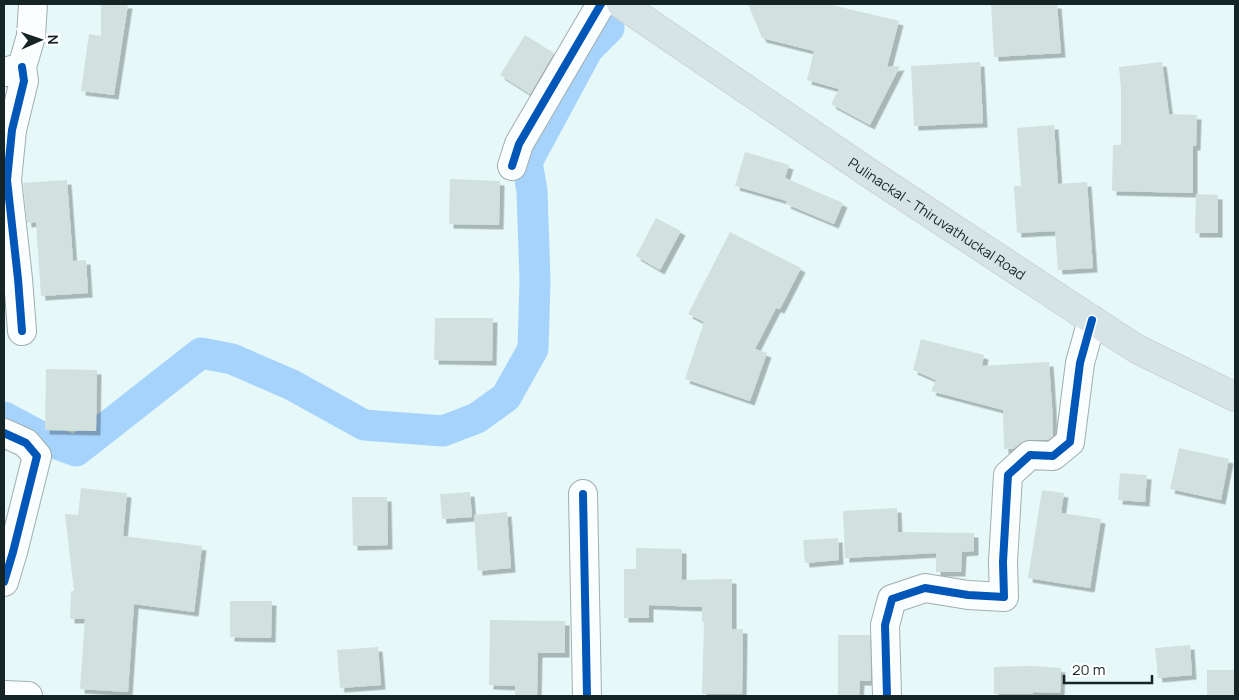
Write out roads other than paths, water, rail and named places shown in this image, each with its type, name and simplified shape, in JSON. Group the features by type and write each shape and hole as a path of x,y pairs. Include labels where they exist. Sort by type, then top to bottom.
{"main road":[{"name":"Pulinackal - Thiruvathuckal Road","path":"621,4 872,175 1137,349 1235,397"}],"street":[{"path":"22,331 7,180 12,130 24,81 13,70 31,36 33,4"},
{"path":"512,166 519,144 601,4"},
{"path":"887,696 885,625 892,599 925,588 968,595 1004,597 1003,562 1008,475 1030,455 1053,456 1070,442 1080,363 1092,320"},
{"path":"4,433 26,443 37,456 4,582"},
{"path":"582,494 587,696"},
{"path":"4,695 28,696"}],"waterway":[{"path":"4,417 49,441 76,451 201,353 232,359 292,385 364,425 443,431 477,418 506,397 533,349 535,281 532,191 527,162 588,49 609,28"}]}
